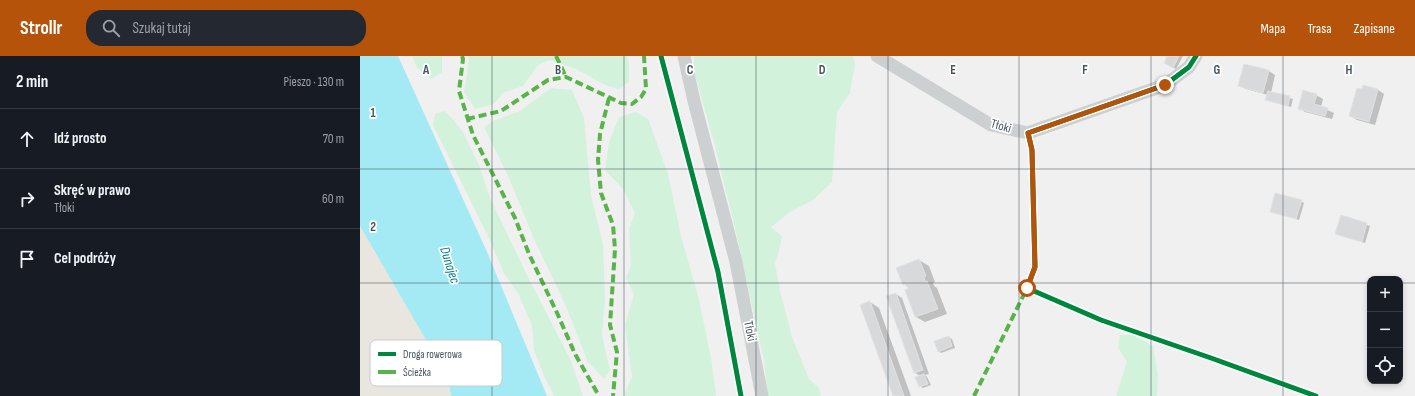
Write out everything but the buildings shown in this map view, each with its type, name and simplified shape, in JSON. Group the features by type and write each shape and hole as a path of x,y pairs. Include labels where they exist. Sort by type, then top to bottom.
{"street":[{"name":"Tłoki","path":"684,56 694,101 736,262 762,396"},
{"name":"Tłoki","path":"877,56 991,125 1028,133 1165,85 1188,67 1196,56"}],"lane":[{"path":"1027,288 1035,267 1032,150 1028,133"}],"green space":[{"path":"412,56 442,56 442,72 432,79 417,68"},
{"path":"468,56 627,56 629,65 629,82 618,89 603,84 576,69 550,60 538,65 523,86 503,93 494,104 475,109 464,92 469,60"},
{"path":"694,56 853,56 855,65 850,93 837,112 832,182 813,200 790,212 771,227 782,236 775,263 780,291 792,337 809,379 819,388 821,396 768,396 764,361 735,228 715,146 694,71"},
{"path":"551,88 572,90 584,118 591,195 603,244 605,299 602,336 610,370 604,379 588,362 565,304 534,239 509,178 484,127 493,121 520,111"},
{"path":"444,111 463,132 479,165 490,198 571,361 583,396 554,396 544,376 534,350 532,326 518,293 504,273 488,236 433,125 435,114"},
{"path":"636,112 648,119 668,174 681,236 698,296 711,357 716,396 625,396 632,377 625,325 634,294 626,278 631,265 629,229 635,213 623,189 605,170 609,142 619,117"},
{"path":"1120,335 1133,335 1153,346 1158,375 1157,396 1116,396 1127,362 1118,347"}],"sand":[{"path":"360,226 426,340 370,340 370,386 449,386 451,396 360,396"}],"water":[{"name":"Dunajec","path":"360,56 398,56 487,252 547,396 451,396 449,386 502,386 502,340 426,340 360,226"}],"marked path":[{"path":"462,56 463,59 459,91 473,135 515,218 529,254 575,354 599,396"},
{"path":"556,56 566,77"},
{"path":"467,119 501,111 548,80 566,77 621,103 632,104 641,97 646,89 644,56"},
{"path":"609,98 600,134 598,160 601,193 613,225 615,249 610,325 617,352 613,396"},
{"path":"974,396 1027,288 1030,289"}],"cycle path":[{"path":"661,56 718,272 741,396"},
{"path":"1196,56 1189,67 1165,85 1028,133 1032,150 1035,267 1027,288 1101,320 1316,396"}],"route":[{"path":"1027,288 1035,267 1032,150 1028,133 1165,85"}]}
